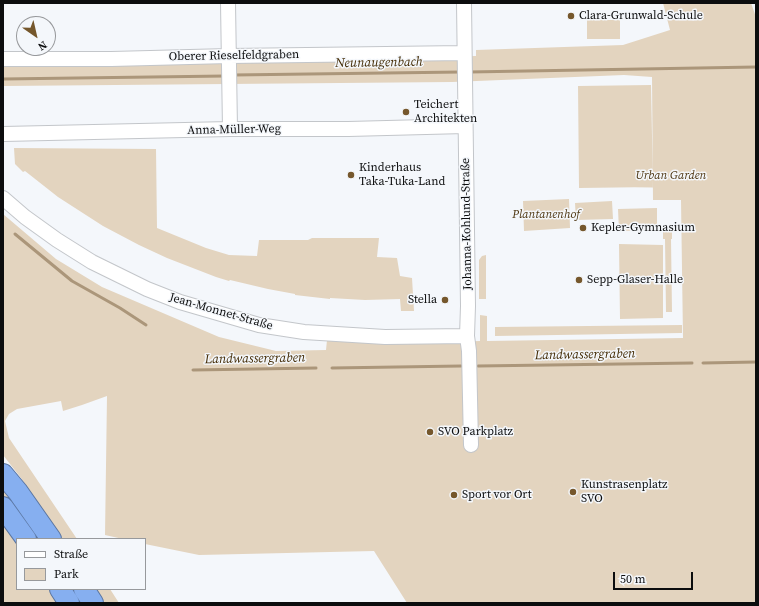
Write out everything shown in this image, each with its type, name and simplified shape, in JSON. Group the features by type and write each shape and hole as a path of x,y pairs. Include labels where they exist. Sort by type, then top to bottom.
{"highway":[{"path":"3,474 18,492 50,538"},
{"path":"3,507 25,538"},
{"path":"61,590 69,603"},
{"path":"85,590 93,603"}],"street":[{"path":"228,3 230,129"},
{"name":"Johanna-Kohlund-Straße","path":"464,3 468,306 467,336 469,351 471,445"},
{"name":"Oberer Rieselfeldgraben","path":"3,59 229,61 464,55"},
{"name":"Anna-Müller-Weg","path":"3,134 465,126"},
{"name":"Jean-Monnet-Straße","path":"3,198 57,240 92,262 147,289 180,302 260,325 304,332 385,337 467,336"}],"green space":[{"name":"Urban Garden","path":"663,3 751,3 756,17 756,603 407,603 374,551 199,555 146,544 146,538 118,538 105,535 107,396 63,411 61,401 17,409 9,414 5,421 9,438 76,538 61,538 21,478 3,455 3,214 56,259 102,287 219,337 276,351 326,350 327,340 382,344 480,341 480,315 487,316 487,341 683,338 681,200 653,200 652,77 624,75 452,82 3,86 3,63 476,56 476,50 623,45 670,30"},
{"path":"587,20 620,20 620,39 587,39"},
{"path":"651,85 653,187 579,188 578,86"},
{"path":"14,148 156,149 157,228 206,248 229,255 257,256 259,240 379,238 377,257 397,258 400,276 412,278 414,311 401,311 400,299 330,299 295,295 229,281 167,258 103,226 58,197 25,171 23,172 15,164"},
{"name":"Plantanenhof","path":"569,199 570,228 524,231 523,201"},
{"path":"612,201 613,219 576,220 575,203"},
{"path":"657,208 657,230 619,231 618,209"},
{"path":"663,230 672,230 672,312 666,312 665,239 663,239"},
{"path":"619,244 663,245 663,318 620,319"},
{"path":"486,255 486,299 479,299 479,260 482,256"},
{"path":"682,325 682,333 495,336 495,327"},
{"path":"3,489 42,538 33,538 3,497"},
{"path":"3,516 16,538 16,590 54,590 62,603 3,603"},
{"path":"96,590 111,590 119,603 105,603"}],"waterway":[{"name":"Neunaugenbach","path":"469,72 756,67"},
{"name":"Neunaugenbach","path":"233,75 461,72"},
{"name":"Neunaugenbach","path":"3,79 225,76"},
{"path":"15,234 72,281 120,308 146,325"},
{"name":"Landwassergraben","path":"703,363 756,362"},
{"name":"Landwassergraben","path":"478,366 692,363"},
{"name":"Landwassergraben","path":"332,368 461,366"},
{"name":"Landwassergraben","path":"193,370 316,368"}],"place":[{"name":"Clara-Grunwald-Schule","path":"571,16"},
{"name":"Teichert Architekten","path":"406,112"},
{"name":"Kinderhaus Taka-Tuka-Land","path":"351,175"},
{"name":"Kepler-Gymnasium","path":"583,228"},
{"name":"Sepp-Glaser-Halle","path":"579,280"},
{"name":"Stella","path":"445,300"},
{"name":"SVO Parkplatz","path":"430,432"},
{"name":"Kunstrasenplatz SVO","path":"573,492"},
{"name":"Sport vor Ort","path":"454,495"}]}
